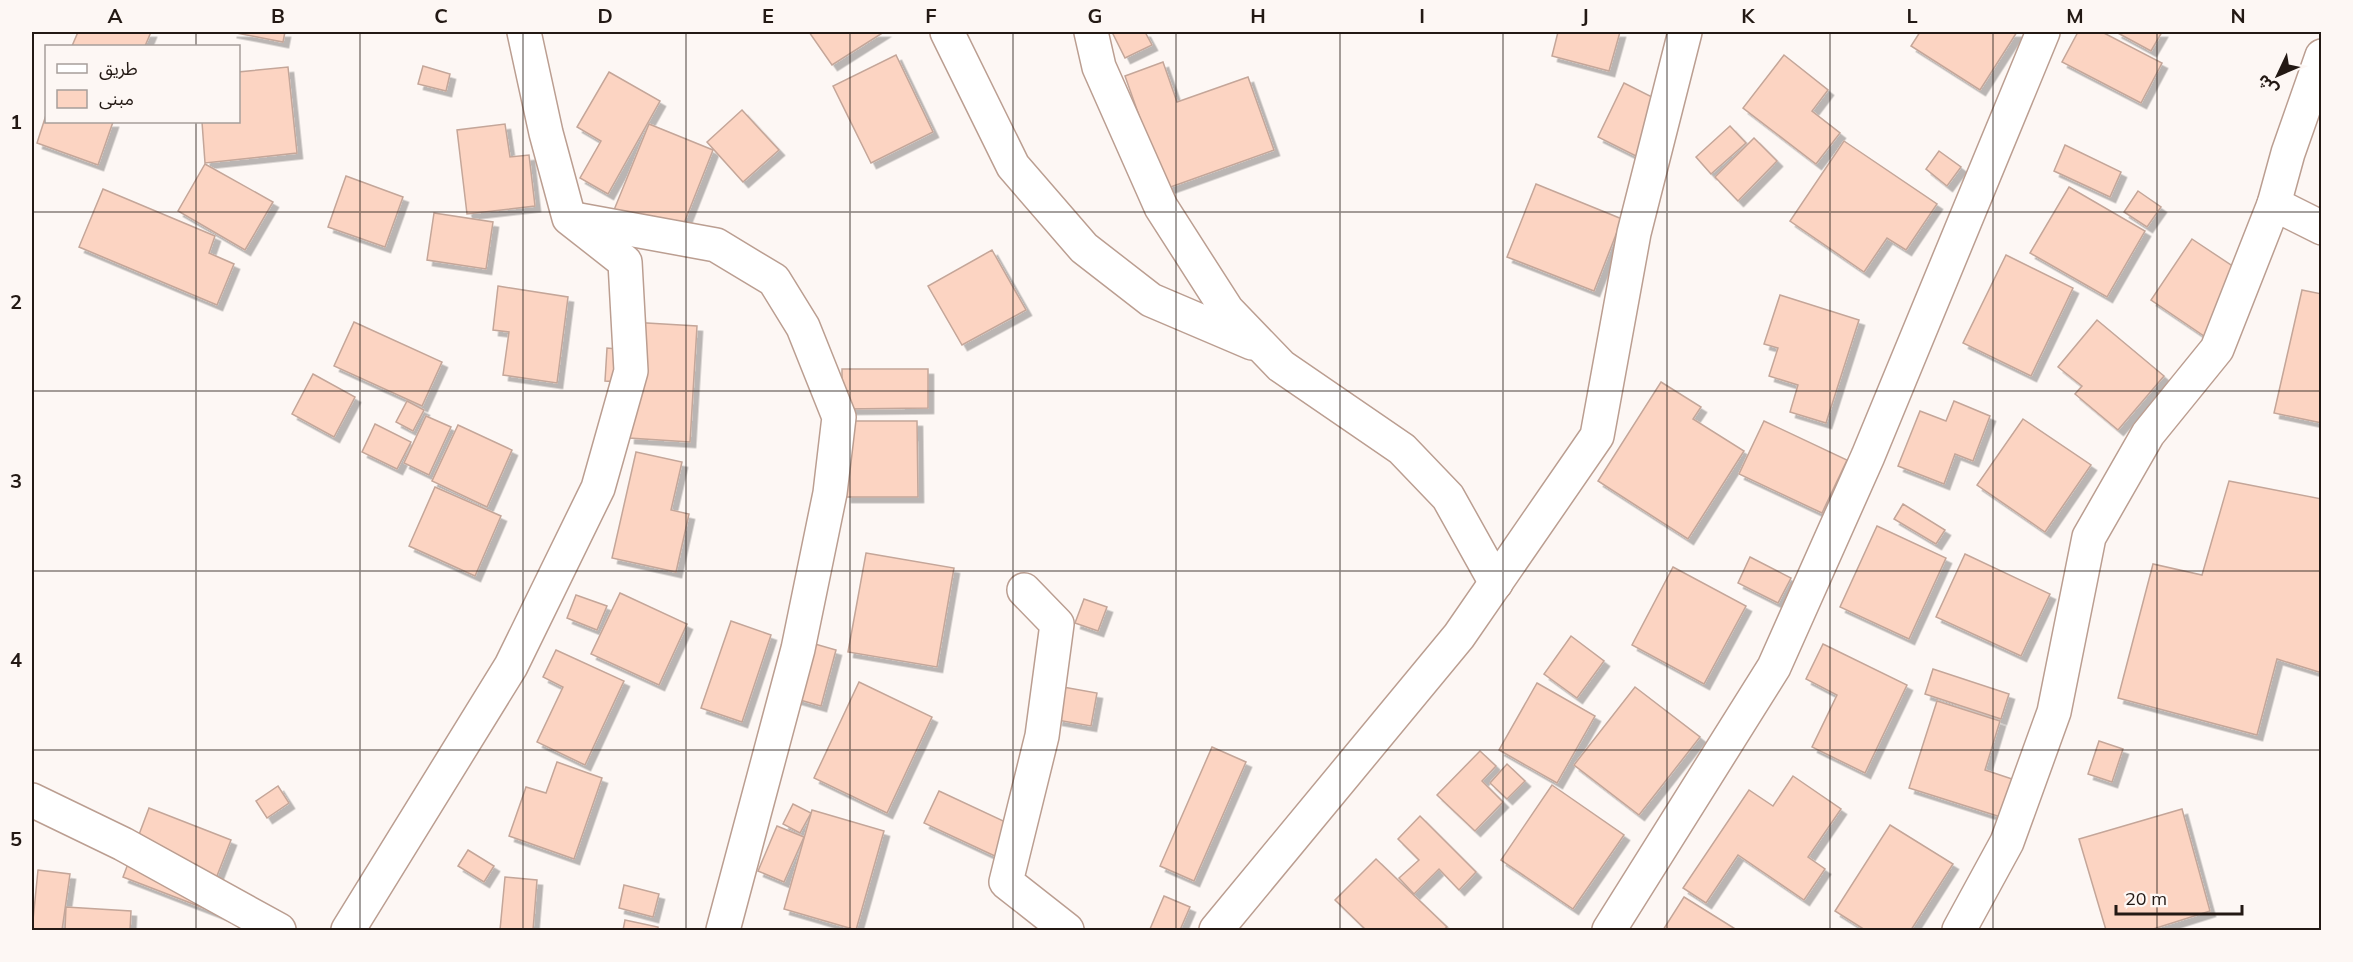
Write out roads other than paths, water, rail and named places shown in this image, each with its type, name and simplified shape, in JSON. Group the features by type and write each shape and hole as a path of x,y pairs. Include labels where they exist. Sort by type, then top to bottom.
{"street":[{"path":"348,930 511,666 598,488 631,371 625,262 569,218 546,133 524,32"},
{"path":"946,32 1013,166 1084,248 1151,300 1264,349"},
{"path":"1091,32 1099,66 1161,207 1227,310 1281,366 1402,449 1448,497 1496,583"},
{"path":"1216,930 1459,636 1597,436 1634,233 1685,32"},
{"path":"1609,930 1774,667 1868,456 2043,32"},
{"path":"1959,930 2007,842 2054,712 2090,537 2148,434 2217,349 2274,204 2288,153 2322,56"},
{"path":"2274,204 2322,228"},
{"path":"569,218 716,245 774,280 803,327 840,417 830,492 798,649 723,930"},
{"path":"1024,590 1057,624 1042,736 1006,882 1067,930"},
{"path":"32,800 123,844 279,930"}]}
